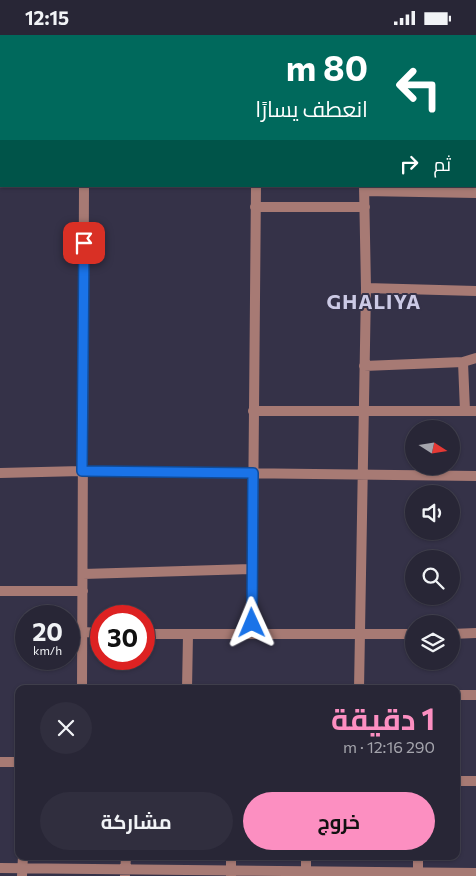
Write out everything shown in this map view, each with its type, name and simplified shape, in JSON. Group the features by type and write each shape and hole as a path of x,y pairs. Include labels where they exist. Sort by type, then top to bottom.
{"street":[{"path":"82,685 84,187"},
{"path":"252,633 251,569 256,187"},
{"path":"359,685 366,288 364,189 471,191"},
{"path":"255,207 365,207"},
{"path":"366,288 476,291"},
{"path":"364,366 463,362 476,358"},
{"path":"253,411 471,411 463,362"},
{"path":"0,473 82,471 476,476"},
{"path":"83,574 251,569"},
{"path":"0,591 83,591"},
{"path":"83,633 90,633"},
{"path":"460,633 476,633"},
{"path":"155,634 405,634"},
{"path":"187,685 188,635"},
{"path":"460,695 476,695"},
{"path":"0,762 15,762"},
{"path":"460,781 476,781"},
{"path":"125,873 126,860"},
{"path":"231,860 231,873"},
{"path":"306,860 306,874"},
{"path":"418,860 418,874"},
{"path":"0,868 22,872 476,873"}],"district":[{"name":"GHALIYA","path":"374,302"}],"route":[{"path":"84,243 82,471 253,473 252,623"}]}
